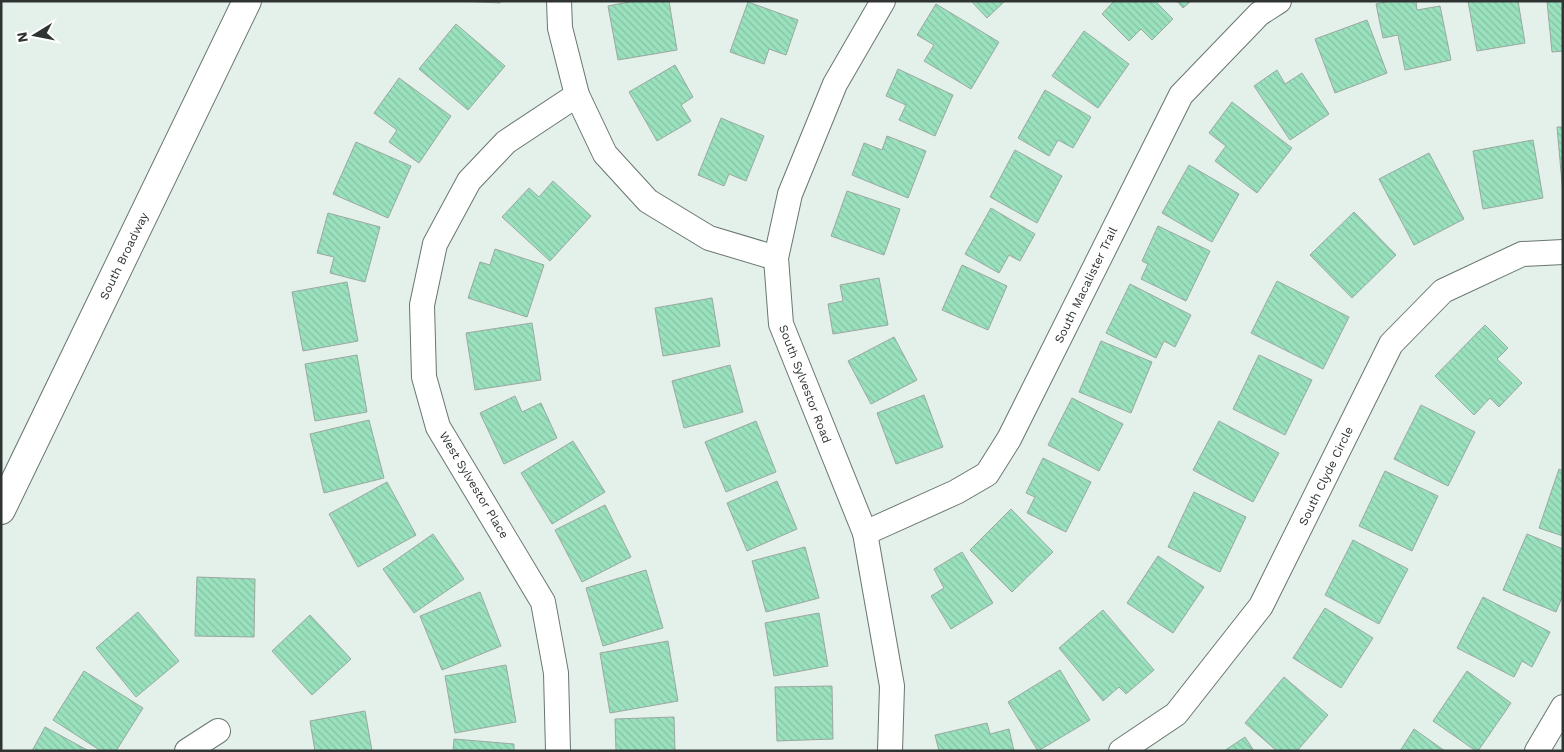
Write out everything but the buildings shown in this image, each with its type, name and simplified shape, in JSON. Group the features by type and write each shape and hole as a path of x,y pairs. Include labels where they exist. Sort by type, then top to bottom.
{"main road":[{"name":"South Broadway","path":"1,510 247,1"}],"street":[{"path":"559,1 560,28 577,95 605,154 648,201 709,238 776,258"},
{"name":"South Sylvestor Road","path":"883,1 835,84 790,194 776,258 781,324 865,532 892,686 890,751"},
{"name":"South Macalister Trail","path":"865,532 956,492 987,474 1009,439 1181,95 1259,14 1279,1"},
{"name":"West Sylvestor Place","path":"558,751 556,674 543,602 438,426 424,377 422,305 436,244 469,181 506,142 577,95"},
{"name":"South Clyde Circle","path":"1121,751 1176,714 1261,606 1390,344 1443,291 1522,254 1563,252"},
{"path":"1537,751 1563,707"},
{"path":"187,751 218,731"}]}
